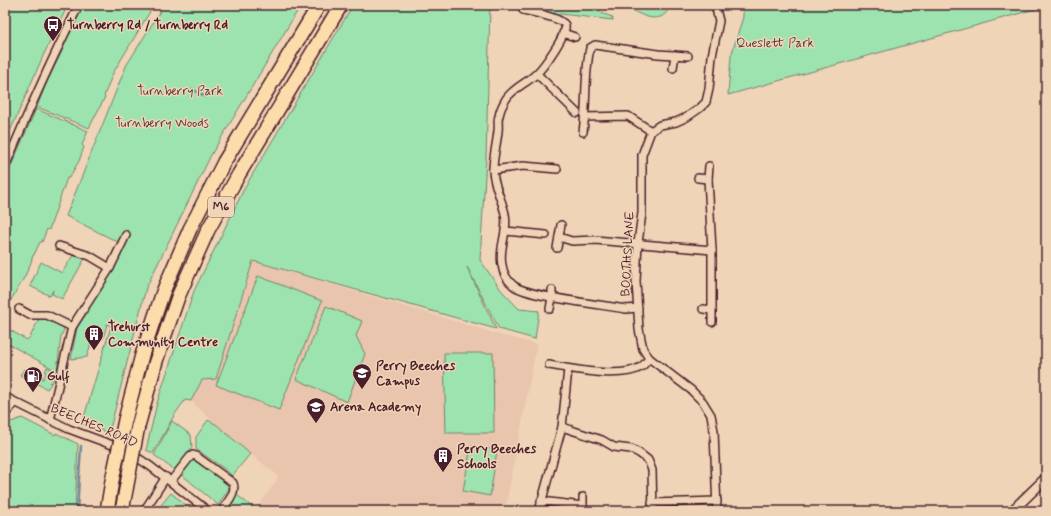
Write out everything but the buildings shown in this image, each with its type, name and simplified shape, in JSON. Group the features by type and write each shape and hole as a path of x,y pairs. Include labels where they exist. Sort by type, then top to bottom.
{"highway":[{"name":"M6","path":"108,511 112,481 125,420 142,355 164,292 190,230 224,162 319,5"},
{"name":"M6","path":"122,511 138,426 156,361 178,297 208,230 239,174 341,5"}],"street":[{"path":"5,167 41,85 79,5"},
{"path":"585,117 628,116 651,131 660,125 676,122 687,117 700,108 706,102 709,89 712,56 719,21 715,5"},
{"path":"523,10 560,20 565,24 565,28 553,51 537,74 511,92 506,99 498,117 493,170 505,215 506,231 501,263 504,274 514,286 523,291 552,294 626,309 638,308"},
{"path":"563,33 575,37"},
{"path":"583,132 585,117 586,70 590,48 595,45 658,54 688,56"},
{"path":"673,68 675,55"},
{"path":"537,74 577,113"},
{"name":"BOOTHS LANE","path":"649,358 644,349 640,336 636,281 638,243 642,213 642,155 651,131"},
{"path":"493,170 523,166 557,170"},
{"path":"709,166 708,179 712,250 712,322"},
{"path":"698,178 708,179"},
{"path":"557,248 562,225"},
{"path":"506,231 546,235"},
{"path":"50,420 72,327 110,268 126,235"},
{"path":"559,236 572,241 596,240 712,250"},
{"path":"59,246 90,256 110,268"},
{"path":"550,309 552,294"},
{"path":"703,309 712,310"},
{"path":"19,310 30,315 47,315 72,327"},
{"path":"549,365 568,369 617,374 641,367 649,358 692,390 711,414 714,431 717,511"},
{"path":"539,511 562,427 568,369"},
{"name":"BEECHES ROAD","path":"5,397 69,430 126,450 169,479 208,511"},
{"path":"5,414 15,403"},
{"path":"562,427 602,440 614,447 631,449 648,460 652,470 653,511"},
{"path":"144,511 169,479 193,455 233,483 235,488 234,492 222,511"},
{"path":"1012,511 1046,478"},
{"path":"541,501 582,508 583,497"},
{"path":"652,503 717,501"}],"shaded area":[{"name":"Perry Beeches Campus","path":"253,261 501,335 537,344 505,511 255,511 277,480 277,475 229,437 191,401 202,380 216,379"}],"green space":[{"path":"7,5 68,5 43,56 5,143 5,9"},
{"path":"84,5 154,5 113,73 104,96 105,97 89,128 37,107 68,36"},
{"name":"Turnberry Park","path":"164,5 301,5 211,155 146,288 109,433 82,424 111,326 107,324 103,339 93,336 87,357 71,359 77,328 124,250 127,235 120,243 66,216 126,66"},
{"path":"353,5 600,5 599,12 612,17 613,20 490,6 486,159 480,260 501,290 519,309 539,311 535,339 499,329 467,267 496,329 253,261 216,379 202,380 191,401 185,400 175,414 153,453 146,450 157,403 194,291 245,187"},
{"path":"622,5 670,5 665,14 655,18 643,16"},
{"name":"Queslett Park","path":"743,5 1046,6 728,95 731,56 743,17"},
{"path":"36,109 88,131 82,145 84,147 79,161 69,178 67,178 49,230 47,229 42,242 40,242 33,255 25,276 5,311 5,180"},
{"path":"73,255 85,258 62,299 52,294 53,290 50,296 30,286 41,262 62,273"},
{"path":"258,276 322,301 279,410 216,385"},
{"path":"326,306 362,321 356,336 365,354 347,402 296,379"},
{"path":"39,319 47,319 63,327 64,330 61,336 57,371 5,342 5,333 8,329 27,340"},
{"path":"444,353 493,353 494,433 446,433"},
{"path":"47,367 56,372 54,377 50,375 54,378 51,383 49,382 51,384 47,389 20,375 24,369 43,379"},
{"path":"22,418 55,435 56,433 78,444 75,511 5,511 5,424"},
{"path":"208,420 217,425 250,454 232,476 226,470 196,449 196,437"},
{"path":"172,421 191,435 192,448 174,470 154,455"},
{"path":"471,446 497,450 490,496 463,491"},
{"path":"192,459 195,459 228,485 229,489 218,505 181,474"},
{"path":"171,493 193,511 156,511"},
{"path":"237,495 256,510 228,511"}],"waterway":[{"path":"192,89 206,97"},
{"path":"77,511 81,446"}],"place":[{"name":"Turnberry Rd / Turnberry Rd","path":"53,42"},
{"name":"Trehurst Community Centre","path":"94,351"},
{"name":"Perry Beeches Campus","path":"362,390"},
{"name":"Gulf","path":"33,393"},
{"name":"Arena Academy","path":"316,424"},
{"name":"Perry Beeches Schools","path":"443,473"}],"park label":[{"name":"Turnberry Woods","path":"162,123"}]}
